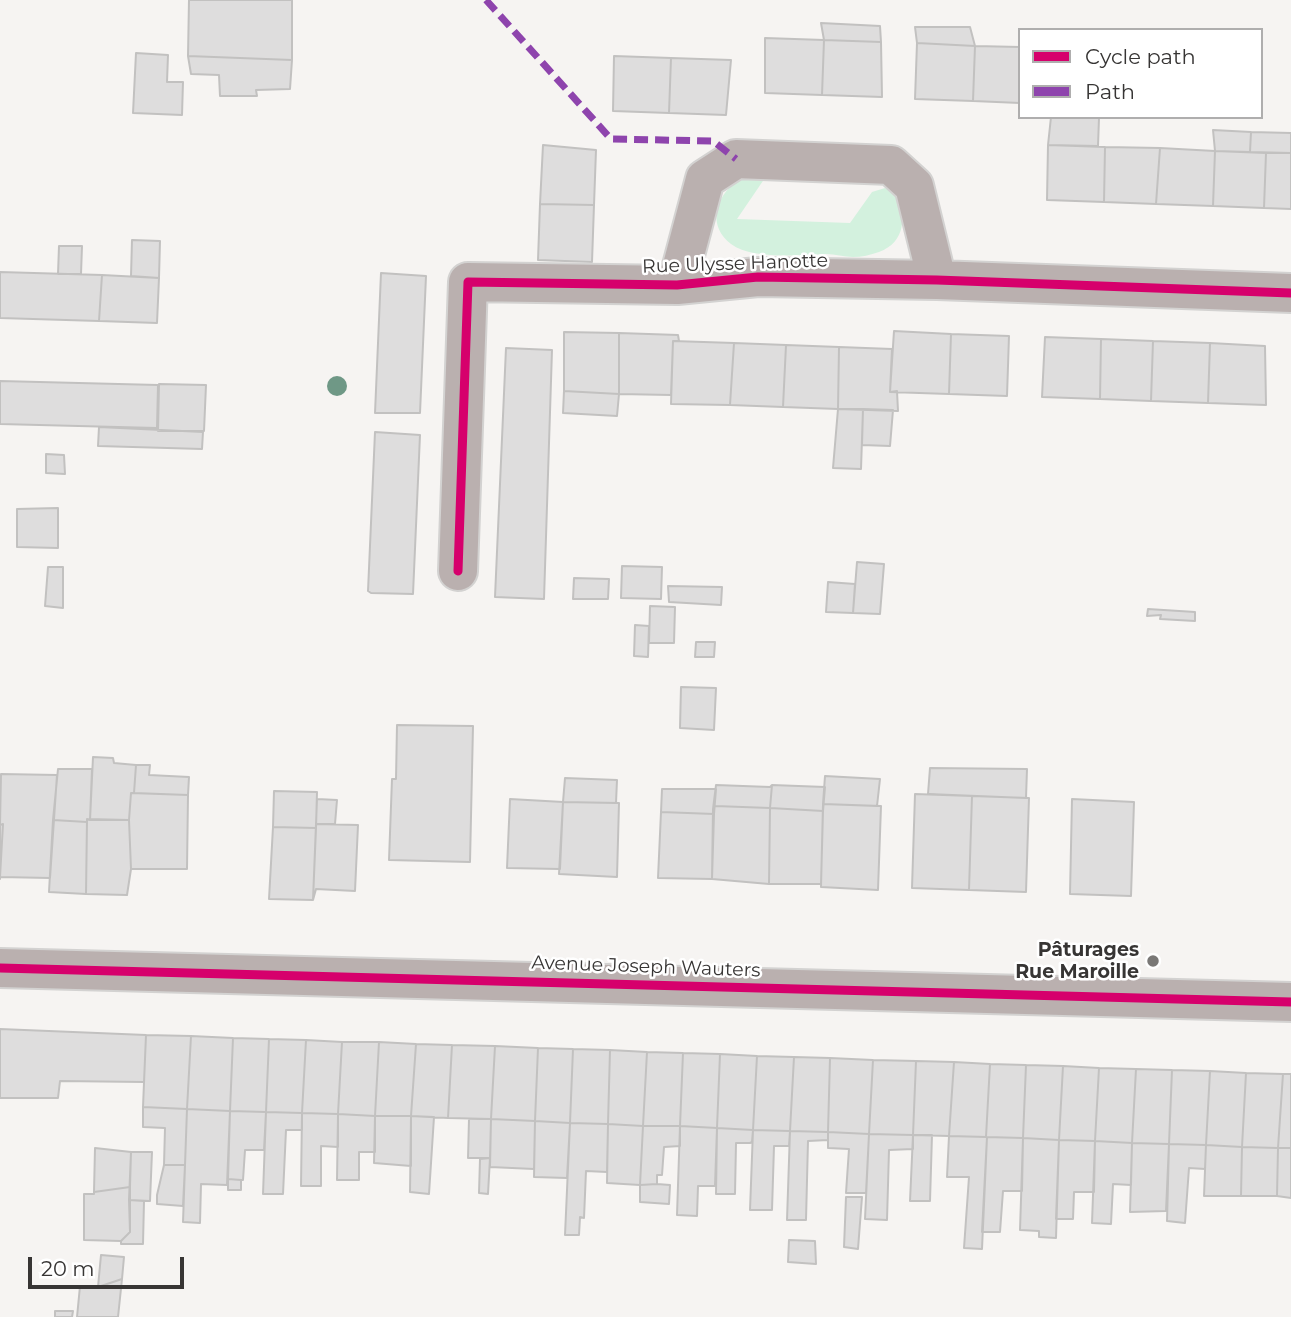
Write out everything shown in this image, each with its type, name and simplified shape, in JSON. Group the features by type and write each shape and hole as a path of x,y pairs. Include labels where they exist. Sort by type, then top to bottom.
{"street":[{"path":"677,285 705,179 736,159 891,164 914,186 937,280"},
{"name":"Rue Ulysse Hanotte","path":"458,571 468,282 677,285 758,277 937,280 1291,293"},
{"name":"Avenue Joseph Wauters","path":"0,968 1291,1002"}],"green space":[{"path":"767,175 737,219 850,223 872,192 885,188 899,194 902,220 899,235 888,248 860,257 826,254 777,255 740,249 731,244 719,230 716,214 718,207 726,192 739,179"}],"building":[{"path":"189,0 292,0 292,60 188,56"},
{"path":"821,23 880,26 881,42 824,40"},
{"path":"915,27 970,27 975,46 917,43"},
{"path":"765,38 824,40 822,95 765,93"},
{"path":"824,40 881,42 882,97 822,95"},
{"path":"917,43 975,46 973,101 915,99"},
{"path":"975,46 1018,47 1018,103 973,101"},
{"path":"136,53 168,55 167,82 183,82 182,115 133,113"},
{"path":"188,56 292,60 290,89 256,90 257,96 220,96 219,75 191,74"},
{"path":"614,56 671,58 669,113 613,111"},
{"path":"671,58 731,60 726,115 669,113"},
{"path":"1051,119 1099,119 1098,146 1048,145"},
{"path":"1213,130 1251,132 1250,152 1215,151"},
{"path":"1251,132 1291,133 1291,153 1250,152"},
{"path":"543,145 596,150 594,205 540,204"},
{"path":"1048,145 1105,147 1104,202 1047,200"},
{"path":"1105,147 1160,148 1156,204 1104,202"},
{"path":"1160,148 1215,151 1213,206 1156,204"},
{"path":"1215,151 1266,153 1264,208 1213,206"},
{"path":"1266,153 1291,153 1291,209 1264,208"},
{"path":"540,204 594,205 592,262 538,260"},
{"path":"132,240 160,241 159,278 131,276"},
{"path":"59,246 82,246 81,274 58,274"},
{"path":"0,272 102,275 99,321 0,318"},
{"path":"381,273 426,276 420,413 375,413"},
{"path":"102,275 159,278 157,323 99,321"},
{"path":"894,331 951,334 949,394 890,392"},
{"path":"564,332 619,333 619,394 564,391"},
{"path":"619,333 678,335 679,341 673,341 671,395 619,394"},
{"path":"951,334 1009,336 1007,396 949,394"},
{"path":"1045,337 1101,339 1100,399 1042,397"},
{"path":"1101,339 1153,341 1151,401 1100,399"},
{"path":"673,341 734,343 730,405 671,404"},
{"path":"1153,341 1210,343 1208,403 1151,401"},
{"path":"734,343 786,345 783,407 730,405"},
{"path":"1210,343 1265,346 1266,405 1208,403"},
{"path":"786,345 839,347 838,409 783,407"},
{"path":"839,347 892,349 890,392 897,391 898,411 838,409"},
{"path":"506,348 552,350 544,599 495,597"},
{"path":"0,381 158,385 157,428 0,424"},
{"path":"159,384 206,385 204,431 158,431"},
{"path":"564,391 619,394 617,416 563,413"},
{"path":"838,409 863,409 861,469 833,468"},
{"path":"863,409 893,410 890,446 862,445"},
{"path":"99,427 203,432 202,449 98,446"},
{"path":"375,432 420,435 413,594 368,591"},
{"path":"46,454 64,455 65,474 46,473"},
{"path":"58,508 58,548 17,547 17,509"},
{"path":"857,562 884,564 880,614 853,613"},
{"path":"622,566 662,567 661,599 621,598"},
{"path":"48,567 63,567 63,608 45,606"},
{"path":"574,578 609,579 608,599 573,599"},
{"path":"828,582 855,584 853,613 826,612"},
{"path":"668,586 722,587 721,605 669,602"},
{"path":"650,606 675,607 674,643 649,643"},
{"path":"1148,609 1195,612 1195,621 1160,619 1161,615 1147,616"},
{"path":"635,625 649,626 648,657 634,656"},
{"path":"696,642 715,642 714,657 695,657"},
{"path":"681,687 716,688 714,730 680,728"},
{"path":"397,725 473,726 470,862 389,860 392,779 396,779"},
{"path":"93,757 113,758 114,763 136,765 129,820 90,820"},
{"path":"136,765 150,765 149,775 189,777 188,795 134,793"},
{"path":"930,768 1027,769 1026,798 928,794"},
{"path":"58,769 92,769 90,820 87,819 87,822 53,820"},
{"path":"1,774 57,775 50,878 0,877 3,824 0,825"},
{"path":"825,776 880,779 877,806 823,804"},
{"path":"565,778 617,780 616,803 563,802"},
{"path":"716,785 772,785 770,808 715,806 713,809"},
{"path":"772,785 825,787 823,811 770,808"},
{"path":"662,789 716,789 714,814 661,812"},
{"path":"274,791 317,792 316,828 273,827"},
{"path":"131,793 188,795 187,869 131,869"},
{"path":"915,794 972,796 969,890 912,888"},
{"path":"972,796 1029,798 1026,892 969,890"},
{"path":"317,799 337,800 335,824 316,824"},
{"path":"510,799 563,802 560,869 507,868"},
{"path":"1072,799 1134,802 1131,896 1070,894"},
{"path":"563,802 619,803 617,877 559,874"},
{"path":"823,804 881,806 878,890 821,887"},
{"path":"715,806 770,808 769,884 712,879"},
{"path":"770,808 823,811 821,884 769,884"},
{"path":"661,812 714,814 712,879 658,878"},
{"path":"87,819 129,820 131,869 127,895 86,894"},
{"path":"53,820 87,822 86,894 49,892"},
{"path":"3,824 0,877 0,825"},
{"path":"316,824 358,825 355,891 316,889 313,900"},
{"path":"273,827 316,828 313,900 269,899"},
{"path":"0,1029 146,1035 144,1082 60,1081 58,1098 0,1098"},
{"path":"146,1035 191,1036 187,1109 143,1107"},
{"path":"191,1036 233,1038 230,1111 187,1109"},
{"path":"233,1038 269,1039 266,1112 230,1111"},
{"path":"269,1039 306,1040 302,1113 266,1112"},
{"path":"306,1040 342,1042 338,1114 302,1113"},
{"path":"342,1042 379,1042 375,1116 338,1114"},
{"path":"379,1042 416,1044 411,1116 375,1116"},
{"path":"416,1044 452,1045 448,1118 411,1116"},
{"path":"452,1045 495,1046 491,1119 448,1118"},
{"path":"495,1046 538,1048 535,1121 491,1119"},
{"path":"538,1048 573,1049 570,1123 535,1121"},
{"path":"573,1049 610,1050 608,1124 570,1123"},
{"path":"610,1050 647,1052 643,1126 608,1124"},
{"path":"647,1052 683,1053 680,1126 643,1126"},
{"path":"683,1053 720,1054 717,1128 680,1126"},
{"path":"720,1054 757,1056 753,1130 717,1128"},
{"path":"757,1056 794,1057 790,1131 753,1130"},
{"path":"794,1057 830,1058 828,1132 790,1131"},
{"path":"830,1058 873,1060 869,1134 828,1132"},
{"path":"873,1060 916,1061 913,1135 869,1134"},
{"path":"916,1061 954,1062 949,1136 913,1135"},
{"path":"954,1062 990,1064 986,1137 949,1136"},
{"path":"990,1064 1026,1065 1023,1138 986,1137"},
{"path":"1026,1065 1063,1066 1059,1140 1023,1138"},
{"path":"1063,1066 1099,1068 1095,1141 1059,1140"},
{"path":"1099,1068 1136,1069 1132,1143 1095,1141"},
{"path":"1136,1069 1172,1070 1169,1144 1132,1143"},
{"path":"1172,1070 1210,1071 1206,1145 1169,1144"},
{"path":"1210,1071 1246,1073 1242,1147 1206,1145"},
{"path":"1246,1073 1283,1074 1278,1148 1242,1147"},
{"path":"1283,1074 1291,1074 1291,1148 1278,1148"},
{"path":"143,1107 187,1109 185,1165 164,1165 165,1128 143,1127"},
{"path":"187,1109 230,1111 227,1185 201,1184 200,1223 183,1222"},
{"path":"230,1111 266,1112 264,1150 245,1150 243,1180 228,1179"},
{"path":"266,1112 302,1113 302,1130 286,1130 283,1194 263,1194"},
{"path":"302,1113 338,1114 338,1147 321,1146 321,1186 301,1186"},
{"path":"338,1114 375,1116 375,1152 359,1152 359,1180 337,1180"},
{"path":"375,1116 411,1116 411,1166 374,1163"},
{"path":"411,1116 434,1117 429,1194 410,1192"},
{"path":"469,1119 491,1119 490,1158 468,1158"},
{"path":"491,1119 535,1121 534,1169 490,1167"},
{"path":"535,1121 570,1123 567,1178 534,1177"},
{"path":"570,1123 608,1124 607,1172 586,1171 584,1218 580,1217 579,1235 565,1235"},
{"path":"608,1124 643,1126 640,1185 607,1183"},
{"path":"643,1126 680,1126 680,1146 664,1147 662,1175 657,1175 657,1184 640,1185"},
{"path":"680,1126 717,1128 715,1186 698,1186 697,1216 677,1215"},
{"path":"717,1128 753,1130 752,1142 736,1143 735,1194 716,1194"},
{"path":"753,1130 790,1131 789,1146 774,1146 772,1210 750,1210"},
{"path":"790,1131 828,1132 828,1140 808,1141 806,1220 787,1220"},
{"path":"828,1132 869,1134 866,1193 846,1193 849,1149 828,1148"},
{"path":"869,1134 913,1135 913,1149 889,1150 887,1220 865,1219"},
{"path":"913,1135 932,1135 930,1201 910,1201"},
{"path":"949,1136 987,1137 982,1249 964,1248 969,1177 947,1177"},
{"path":"987,1137 1023,1138 1022,1191 1003,1191 1000,1232 982,1232"},
{"path":"1023,1138 1059,1140 1056,1238 1039,1237 1039,1231 1020,1230"},
{"path":"1059,1140 1095,1141 1094,1192 1074,1192 1073,1219 1056,1219"},
{"path":"1095,1141 1132,1143 1131,1185 1113,1184 1111,1224 1092,1223"},
{"path":"1132,1143 1169,1144 1166,1211 1130,1212"},
{"path":"1169,1144 1206,1145 1205,1169 1189,1168 1185,1223 1167,1221"},
{"path":"1206,1145 1242,1147 1241,1196 1204,1196"},
{"path":"1242,1147 1278,1148 1277,1196 1241,1196"},
{"path":"95,1148 131,1152 130,1187 94,1192"},
{"path":"1278,1148 1291,1148 1291,1198 1277,1196"},
{"path":"131,1152 152,1152 150,1201 129,1200"},
{"path":"490,1158 488,1194 479,1193 480,1159"},
{"path":"164,1165 185,1165 183,1206 157,1204"},
{"path":"228,1179 241,1180 241,1190 228,1190"},
{"path":"640,1185 670,1185 669,1204 640,1202"},
{"path":"130,1187 130,1232 121,1241 84,1240 84,1194"},
{"path":"846,1197 862,1197 858,1249 844,1247"},
{"path":"129,1200 144,1201 143,1244 121,1244 130,1232"},
{"path":"789,1240 815,1241 816,1264 788,1262"},
{"path":"101,1255 124,1257 122,1279 98,1287"},
{"path":"122,1279 118,1317 77,1317 80,1286 98,1287"},
{"path":"55,1311 73,1311 72,1317 55,1317"}],"marked path":[{"path":"486,0 611,139 713,141 736,159"}],"cycle path":[{"path":"458,571 468,282 677,285 758,277 937,280 1291,293"},
{"path":"0,968 1291,1002"}],"place":[{"name":"Pâturages Rue Maroille","path":"1153,961"}]}
